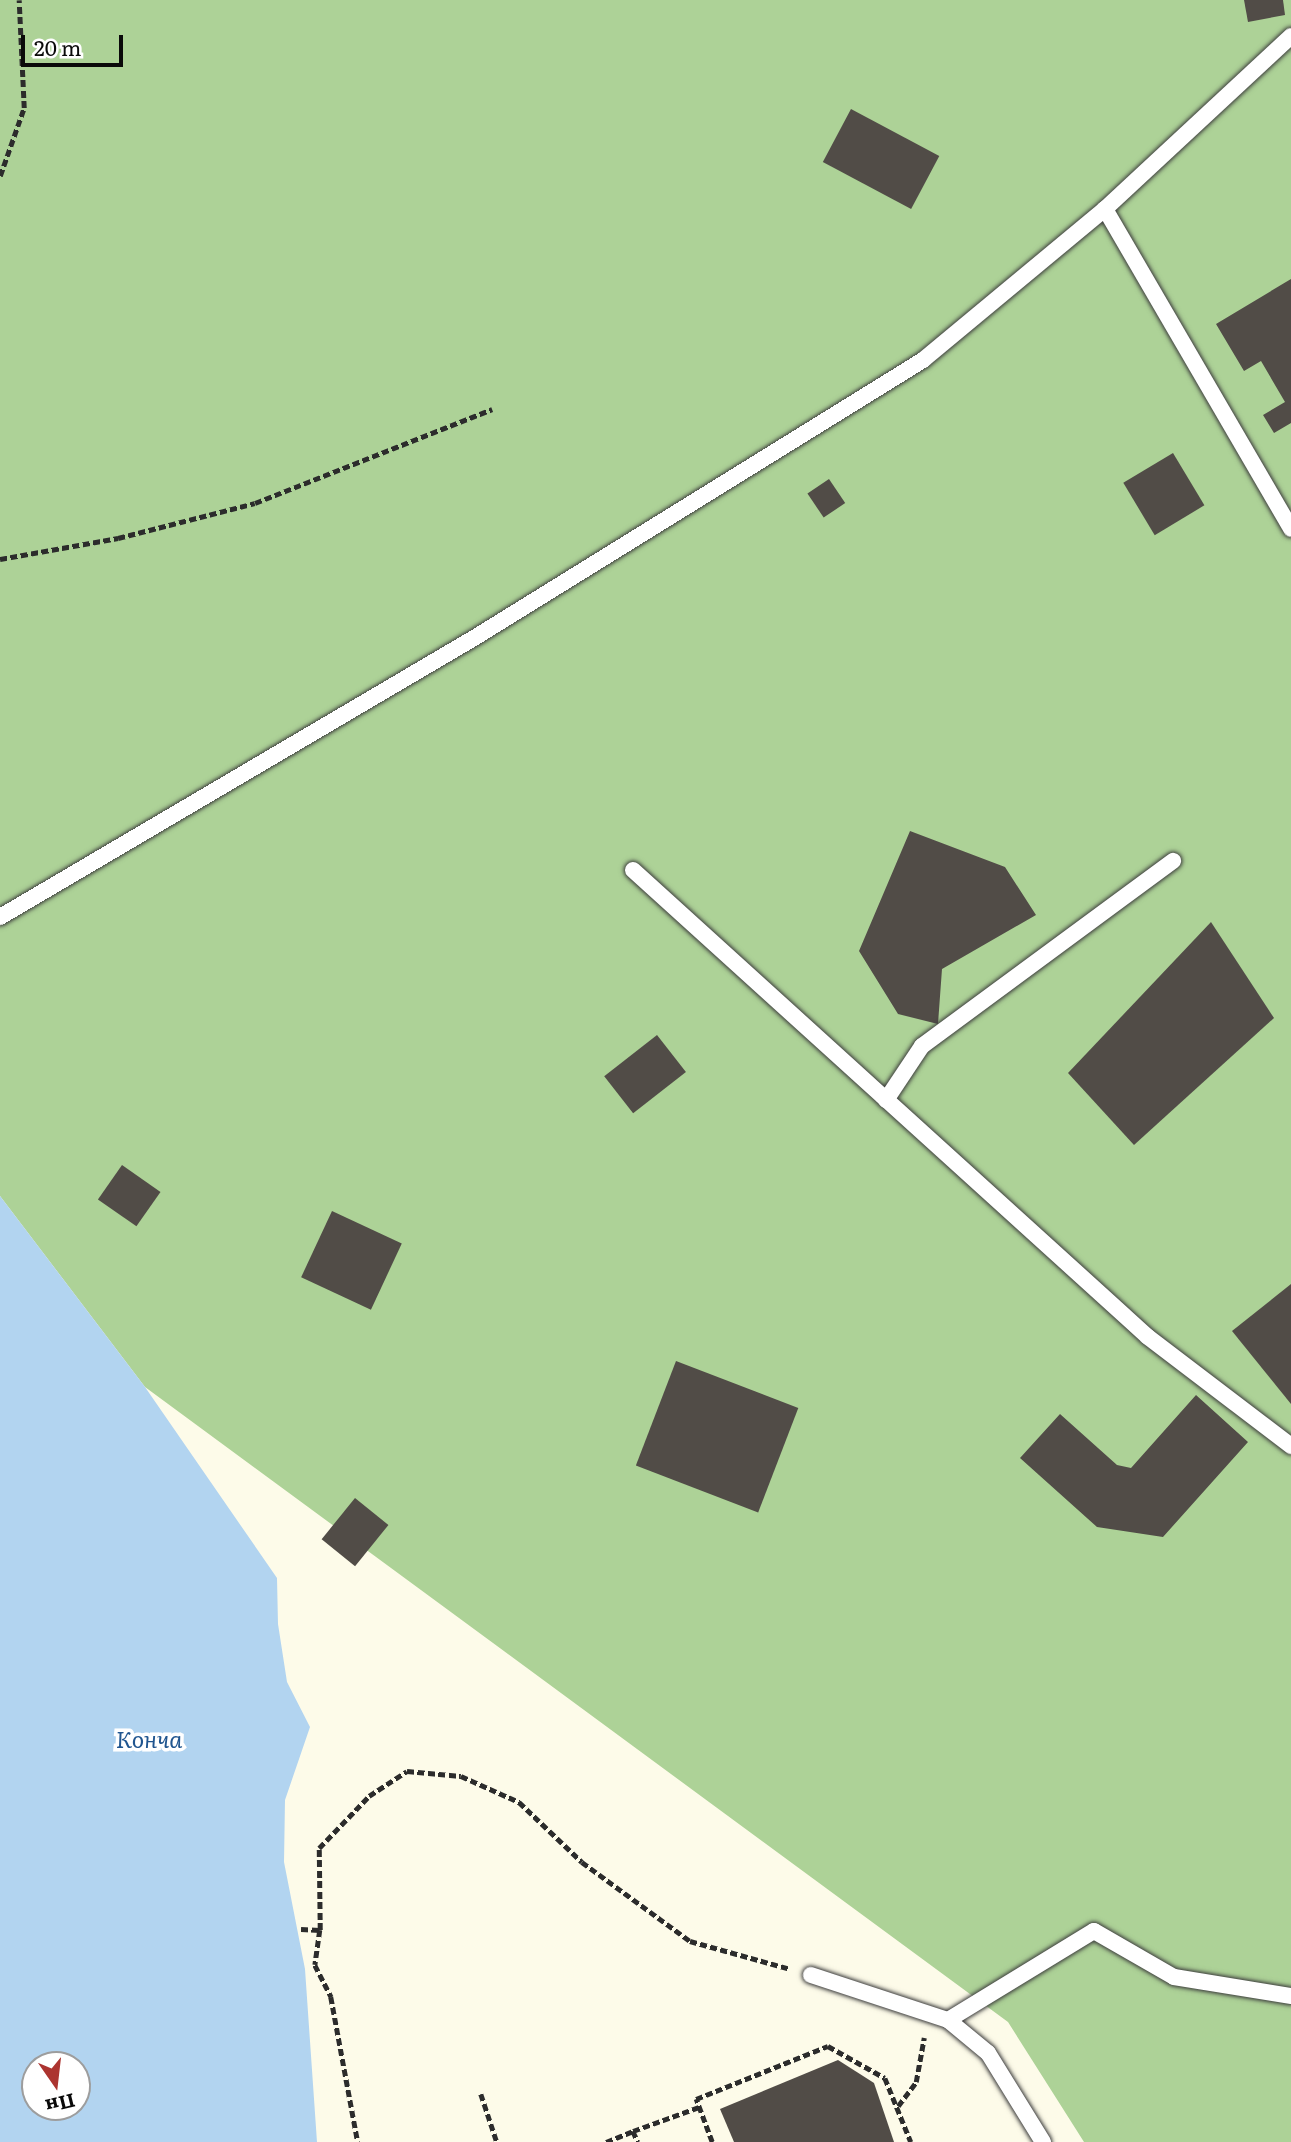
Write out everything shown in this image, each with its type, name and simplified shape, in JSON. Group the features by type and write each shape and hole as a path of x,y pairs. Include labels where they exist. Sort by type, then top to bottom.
{"lane":[{"path":"0,917 474,638 923,360 1105,209 1291,36"},
{"path":"1105,209 1291,529"},
{"path":"886,1100 922,1046 1173,861"},
{"path":"633,870 1148,1337 1291,1446"},
{"path":"948,2020 1094,1931 1174,1977 1291,1996"},
{"path":"811,1975 948,2020 988,2053 1043,2142"}],"path":[{"path":"0,176 24,108 19,0"},
{"path":"0,559 118,538 255,503 492,409"},
{"path":"358,2142 331,1997 315,1965 319,1953 320,1930 319,1848 369,1796 407,1771 461,1776 519,1802 582,1863 690,1941 811,1975"},
{"path":"301,1929 320,1930"},
{"path":"897,2107 916,2082 928,2014"},
{"path":"712,2142 696,2099 828,2046 885,2078 911,2142"},
{"path":"481,2094 497,2142"},
{"path":"606,2142 699,2107"},
{"path":"633,2130 638,2142"}],"green space":[{"path":"0,0 1291,0 1291,2142 1084,2142 1008,2022 145,1387 0,1196"}],"water":[{"name":"Конча","path":"0,1196 145,1387 277,1578 278,1624 287,1682 310,1727 285,1800 284,1862 305,1969 317,2142 0,2142"}],"building":[{"path":"1244,0 1283,0 1285,15 1248,22"},
{"path":"851,109 939,156 911,209 823,162"},
{"path":"1291,279 1291,423 1274,433 1263,415 1285,402 1261,361 1244,371 1216,324"},
{"path":"1173,453 1204,505 1155,535 1123,483"},
{"path":"829,479 845,503 824,518 807,494"},
{"path":"910,831 1005,867 1036,915 942,969 938,1024 898,1014 859,951"},
{"path":"1211,922 1274,1018 1134,1145 1068,1073"},
{"path":"657,1035 686,1072 633,1113 604,1076"},
{"path":"122,1165 161,1192 136,1226 98,1199"},
{"path":"332,1211 402,1244 371,1310 301,1277"},
{"path":"1291,1284 1291,1404 1232,1331"},
{"path":"676,1361 798,1408 758,1513 636,1466"},
{"path":"1196,1395 1248,1442 1163,1537 1097,1527 1020,1458 1060,1414 1117,1465 1131,1468"},
{"path":"355,1498 388,1525 355,1566 322,1539"},
{"path":"838,2060 874,2083 894,2142 734,2142 720,2109"}]}
